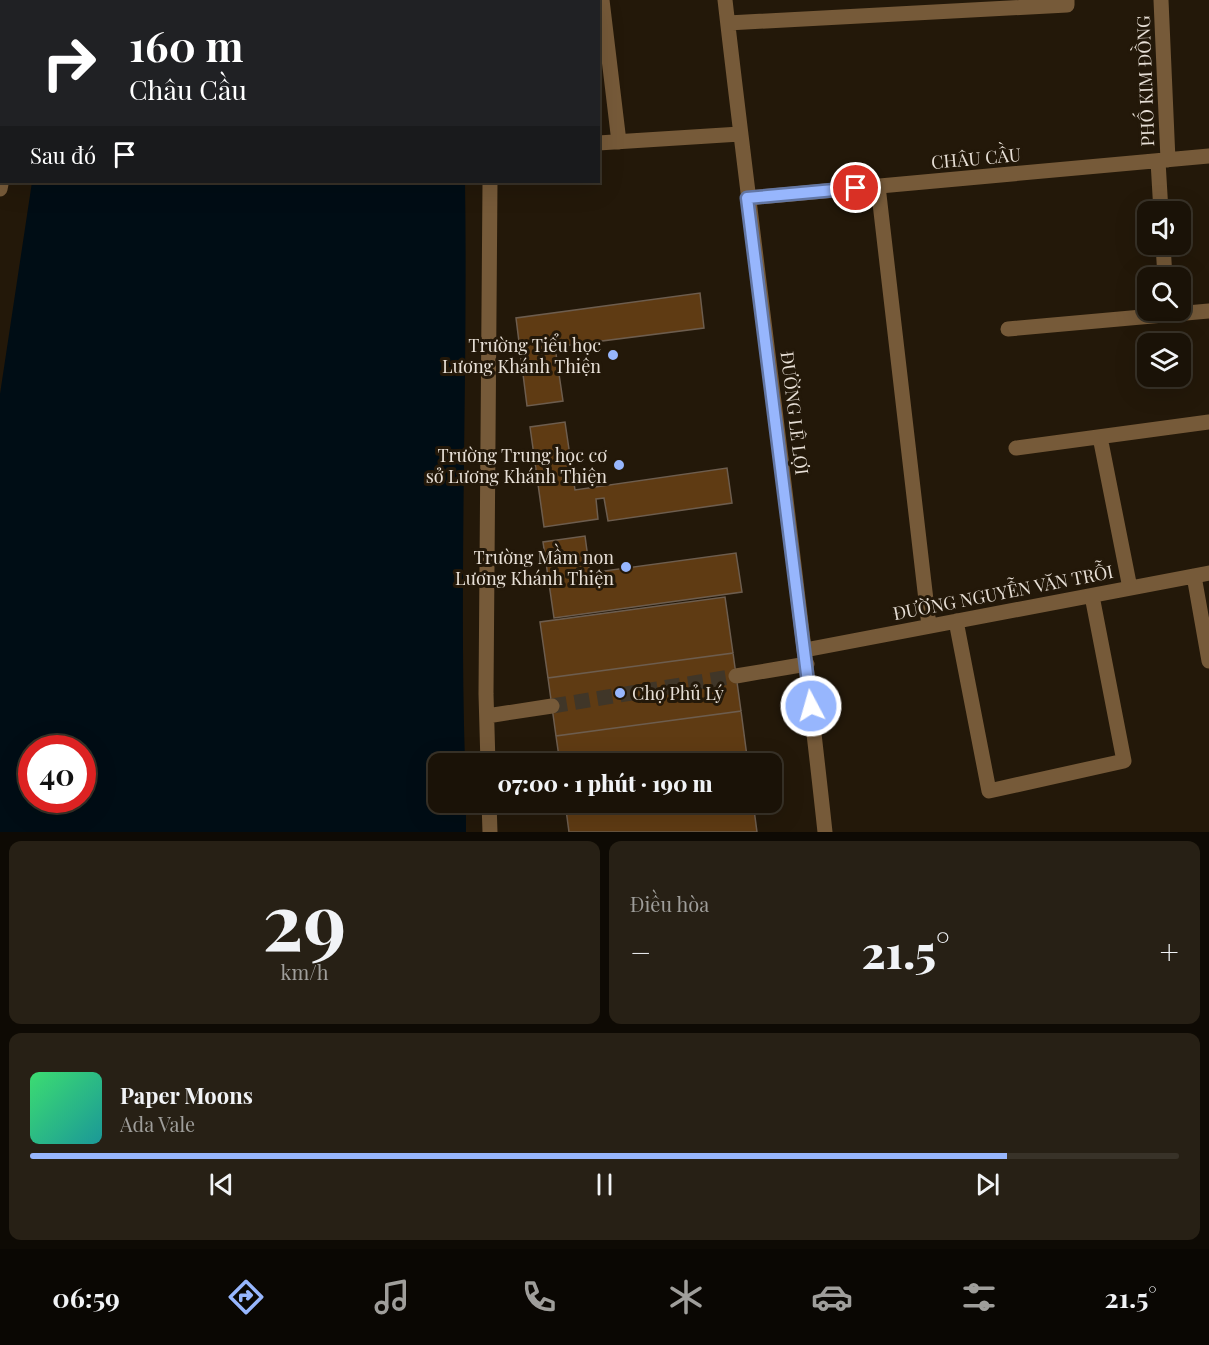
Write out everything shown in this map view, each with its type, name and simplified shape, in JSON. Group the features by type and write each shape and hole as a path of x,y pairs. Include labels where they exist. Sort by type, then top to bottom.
{"street":[{"path":"602,0 619,142"},
{"name":"ĐƯỜNG LÊ LỢI","path":"725,0 747,198 806,657 825,832"},
{"path":"728,23 1067,5 1067,0"},
{"name":"PHỐ KIM ĐỒNG","path":"1161,0 1161,201"},
{"path":"600,143 740,134"},
{"name":"CHÂU CẦU","path":"747,198 1209,156"},
{"path":"488,753 490,183"},
{"path":"878,186 929,626"},
{"path":"1191,312 1209,311"},
{"path":"1008,329 1137,316"},
{"path":"1016,448 1209,422"},
{"path":"1101,437 1130,588"},
{"path":"1202,575 1209,661"},
{"name":"ĐƯỜNG NGUYỄN VĂN TRỖI","path":"736,676 929,626 1202,575"},
{"path":"956,621 989,791 1124,761 1092,596"},
{"path":"487,716 552,706"},
{"path":"489,813 490,832"}],"shaded area":[{"path":"32,183 465,183 465,753 428,753 428,813 466,813 466,832 0,832 0,394"}],"building":[{"path":"700,293 704,328 555,347 563,401 527,406 516,318"},
{"path":"565,422 575,490 727,468 732,503 608,521 604,498 596,499 598,519 544,527 530,427"},
{"path":"585,536 590,573 736,553 742,592 554,618 543,542"},
{"path":"725,597 733,653 548,678 540,622"},
{"path":"733,653 741,711 556,736 548,678"},
{"path":"741,711 747,753 558,753 556,736"},
{"path":"566,813 754,813 757,832 569,832"}],"tunnel":[{"path":"552,706 736,676"}],"place":[{"name":"Trường Tiểu học Lương Khánh Thiện","path":"613,355"},
{"name":"Trường Trung học cơ sở Lương Khánh Thiện","path":"619,465"},
{"name":"Trường Mầm non Lương Khánh Thiện","path":"626,567"},
{"name":"Chợ Phủ Lý","path":"620,693"}],"route":[{"path":"811,706 747,198 856,188"}]}
